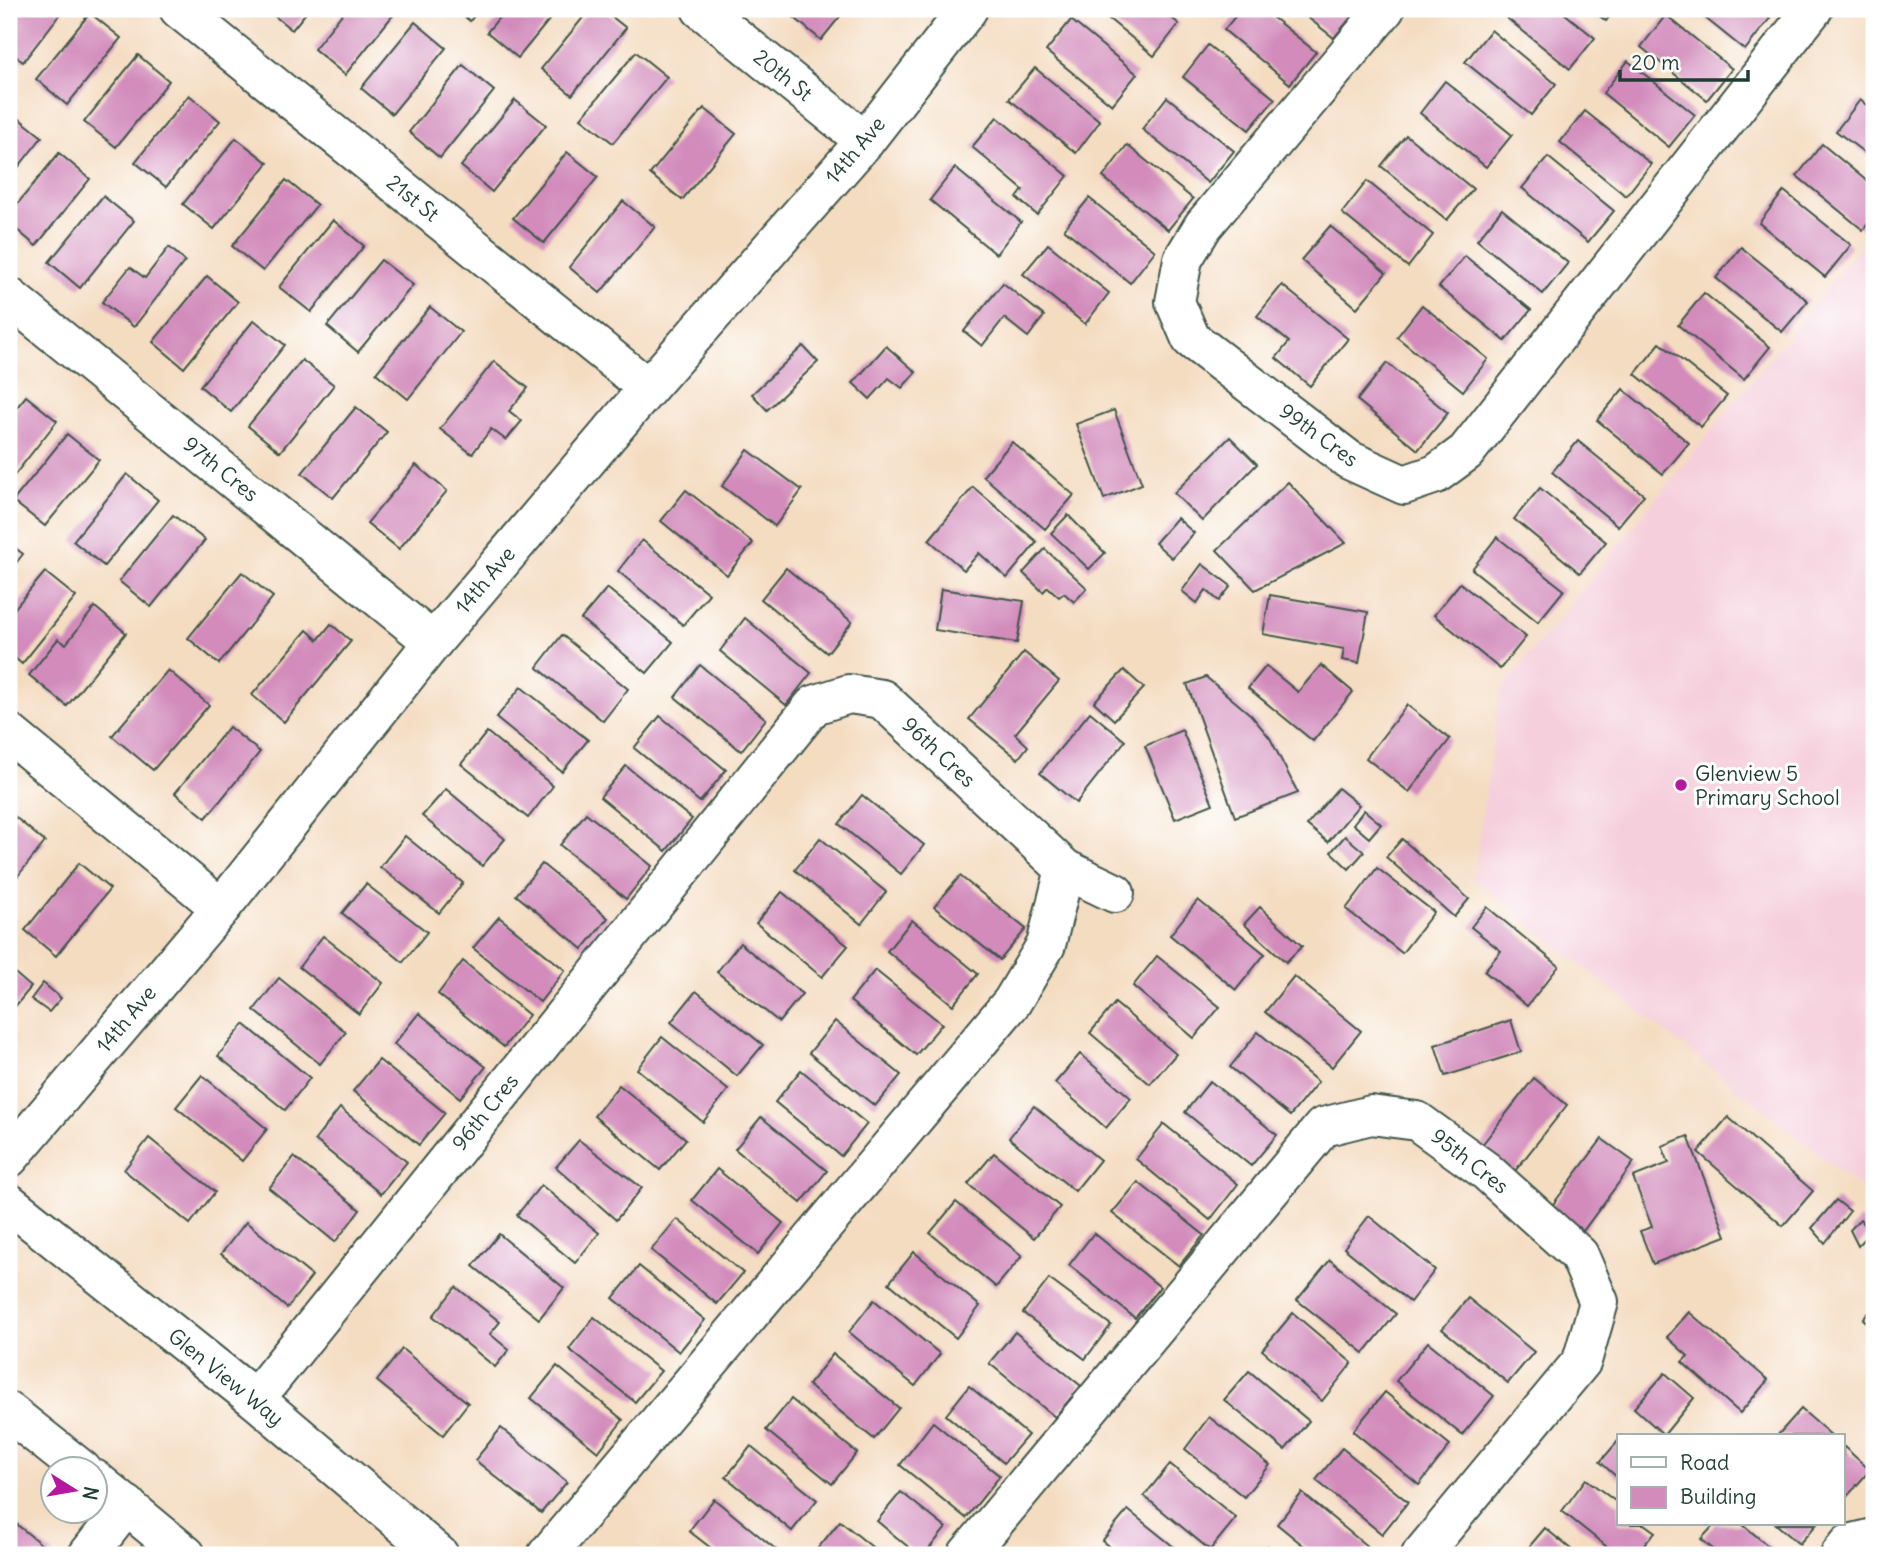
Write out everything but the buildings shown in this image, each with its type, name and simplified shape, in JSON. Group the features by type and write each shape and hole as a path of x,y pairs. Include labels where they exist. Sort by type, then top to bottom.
{"street":[{"name":"21st St","path":"179,9 648,388"},
{"name":"20th St","path":"701,9 865,141"},
{"name":"14th Ave","path":"9,1158 221,908 433,642 648,388 865,141 968,9"},
{"name":"99th Cres","path":"1385,9 1203,226 1183,259 1175,302 1191,339 1349,460 1404,485 1436,474 1466,452 1813,9"},
{"name":"97th Cres","path":"9,297 433,642"},
{"name":"96th Cres","path":"255,1399 814,705 849,694 881,699 1065,869 1115,893"},
{"path":"9,733 221,908"},
{"path":"547,1555 1012,1002 1046,944 1065,869"},
{"name":"95th Cres","path":"967,1555 1323,1127 1371,1115 1418,1121 1486,1171 1579,1255 1598,1302 1582,1361 1420,1555"},
{"name":"Glen View Way","path":"9,1203 255,1399 439,1555"},
{"path":"9,1412 65,1456"},
{"path":"108,1490 186,1555"},
{"path":"88,1555 127,1505"},
{"path":"1840,1555 1849,1544 1874,1538"}],"shaded area":[{"name":"Glenview 5 Primary School","path":"1874,230 1874,1198 1473,879 1500,691"}],"place":[{"name":"Glenview 5 Primary School","path":"1681,785"}]}
